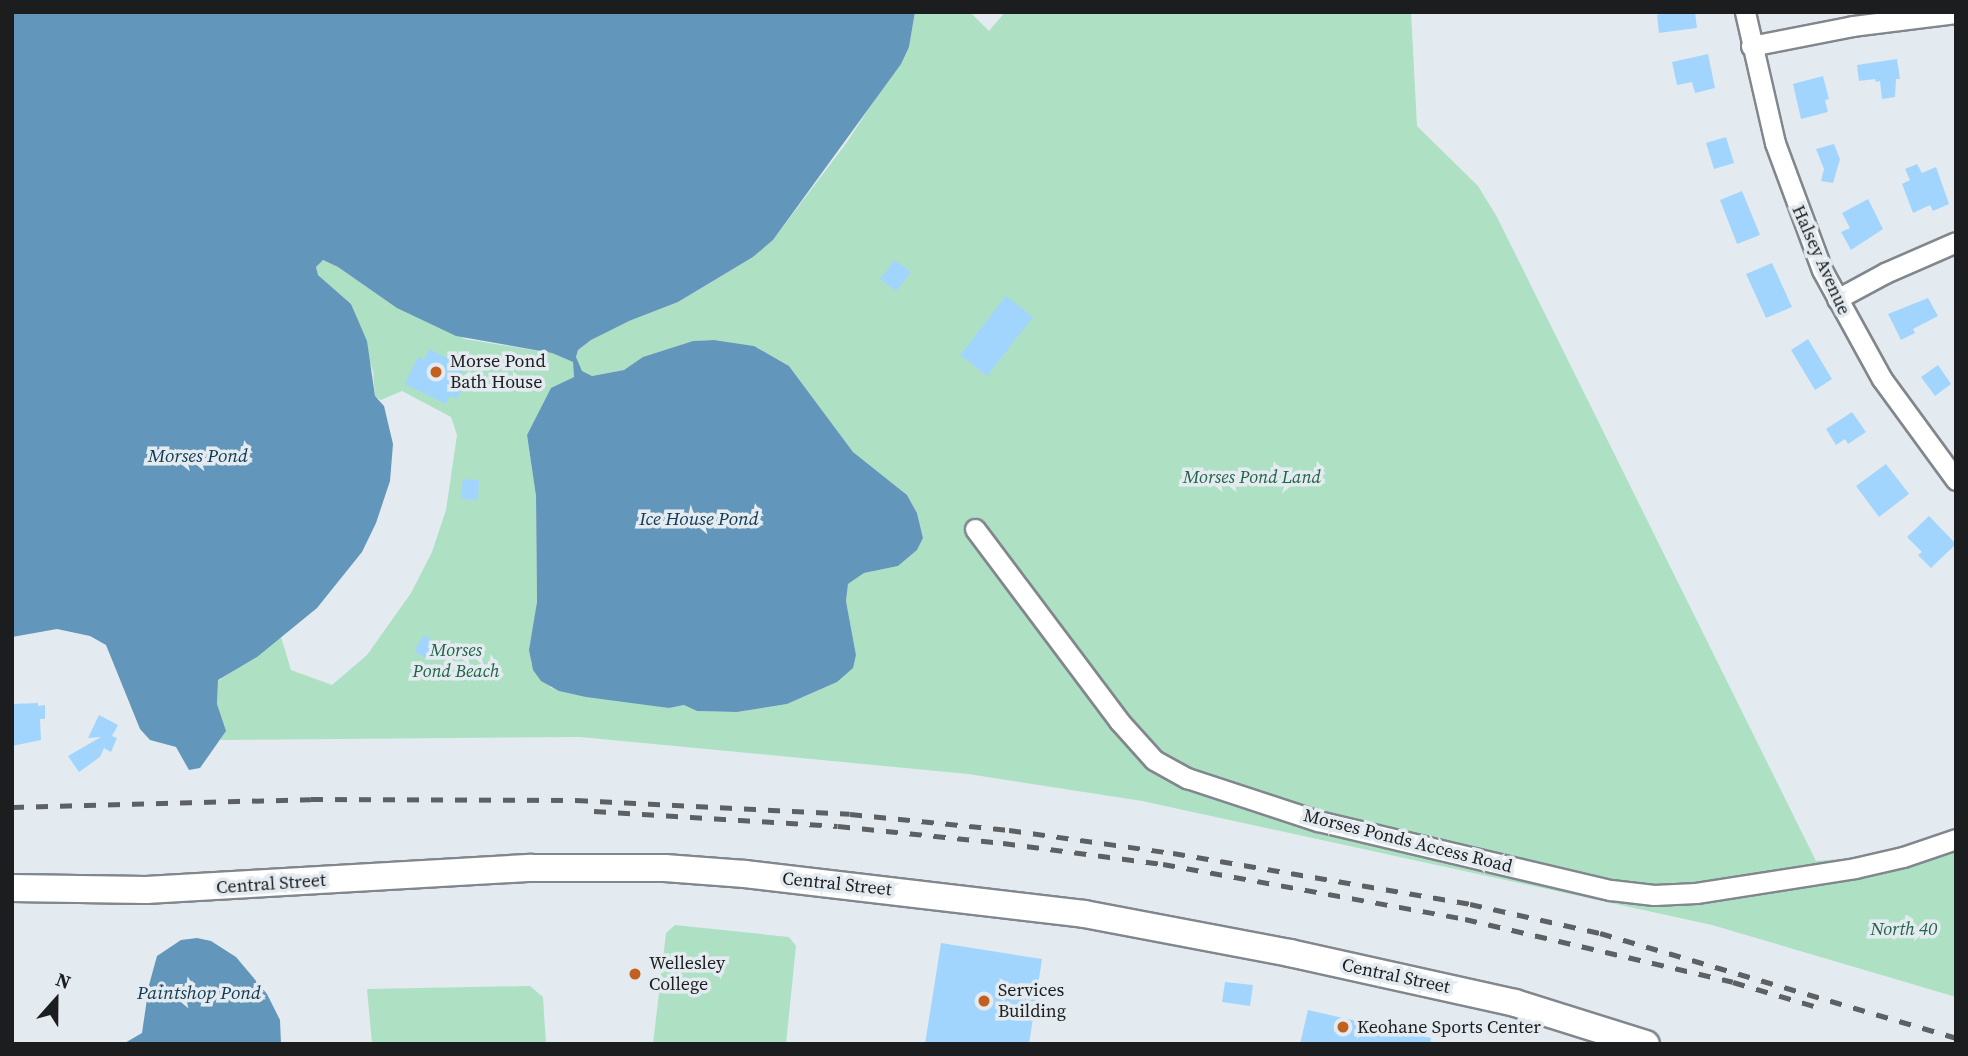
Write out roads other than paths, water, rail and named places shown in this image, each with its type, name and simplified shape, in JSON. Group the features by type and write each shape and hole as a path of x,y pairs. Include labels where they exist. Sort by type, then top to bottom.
{"main road":[{"name":"Central Street","path":"12,888 170,889 531,868 666,868 745,874 1084,914 1276,950 1515,1003 1646,1044"}],"street":[{"name":"Halsey Avenue","path":"1745,12 1751,46 1782,166 1837,299 1882,379 1956,480"},
{"path":"1751,46 1853,26 1956,13"},
{"path":"1837,299 1885,273 1956,242"},
{"name":"Morses Ponds Access Road","path":"975,529 1119,721 1154,760 1187,778 1318,821 1611,890 1654,895 1696,893 1855,868 1903,857 1956,839"}],"water":[{"name":"Morses Pond","path":"12,12 915,12 909,47 901,64 773,240 753,257 678,302 629,321 591,340 578,350 576,357 582,371 592,376 624,370 643,357 693,341 714,340 754,346 789,366 853,452 907,495 917,513 923,538 917,550 898,566 864,573 848,584 846,601 856,655 853,668 837,682 787,704 737,712 697,711 684,705 669,708 586,697 559,691 541,681 533,670 529,650 537,602 536,496 527,435 551,388 574,377 573,362 552,353 456,336 397,308 338,267 323,260 316,267 318,275 351,304 367,341 375,396 384,406 393,444 390,481 376,523 362,552 317,608 257,657 218,680 217,704 226,731 200,768 189,770 176,747 150,740 140,729 106,645 90,636 57,629 12,637"},
{"name":"Paintshop Pond","path":"197,938 211,941 236,957 267,994 280,1020 281,1044 123,1044 142,1033 149,985 157,956 181,940"}],"railway":[{"path":"12,807 311,799 576,800 850,814 1009,830 1173,853 1470,904 1600,933 1956,1038"},
{"path":"594,811 838,826 1003,843 1163,864 1465,919 1733,982 1821,1008"}],"place":[{"name":"Morse Pond Bath House","path":"436,372"},
{"name":"Wellesley College","path":"635,974"},
{"name":"Services Building","path":"984,1001"},
{"name":"Keohane Sports Center","path":"1343,1027"}],"park label":[{"name":"Morses Pond Land","path":"1252,477"},
{"name":"Morses Pond Beach","path":"456,661"},
{"name":"North 40","path":"1904,929"}],"water label":[{"name":"Ice House Pond","path":"699,519"}]}
